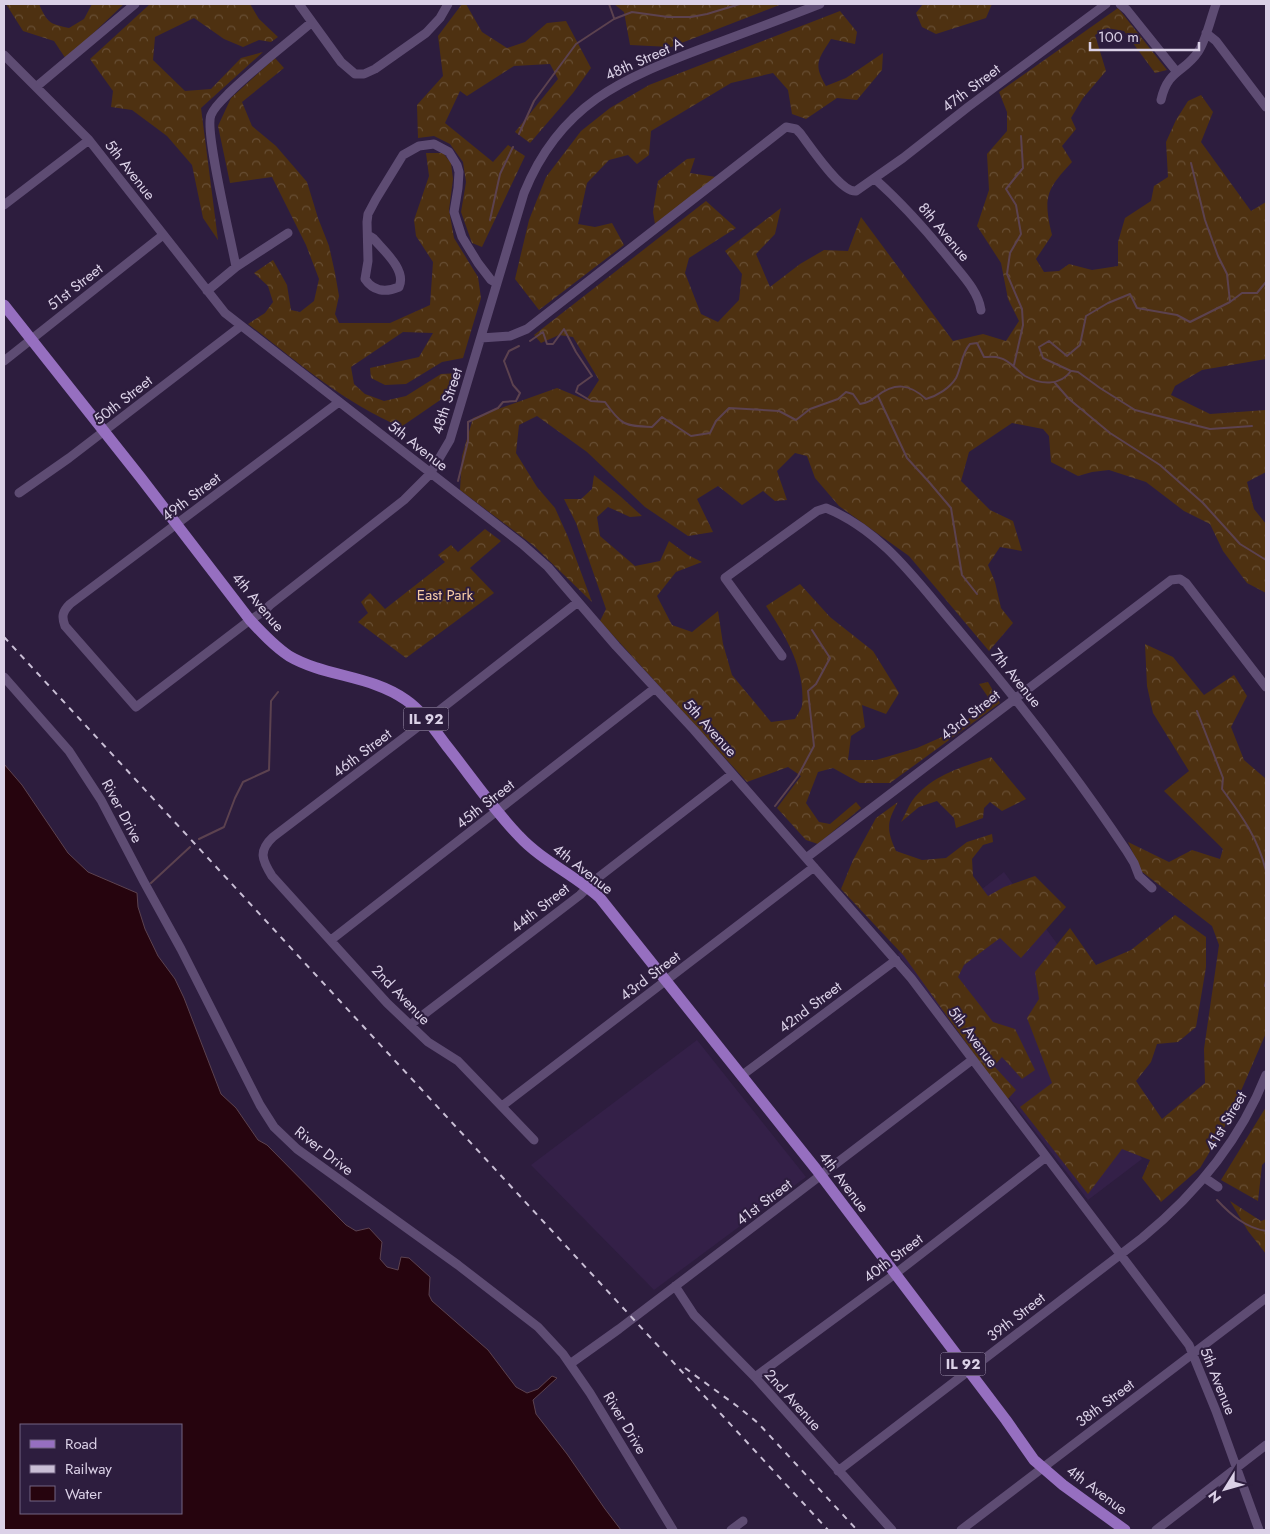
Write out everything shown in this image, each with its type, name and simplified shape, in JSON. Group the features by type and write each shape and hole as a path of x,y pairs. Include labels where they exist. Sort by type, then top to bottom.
{"main road":[{"name":"4th Avenue","path":"4,304 250,620 273,644 289,656 311,666 386,688 405,699 427,720 498,811 525,842 600,898 821,1176 1034,1460 1063,1485 1125,1530"}],"street":[{"path":"36,87 135,4"},
{"path":"299,4 342,62 350,71 358,74 364,74 374,69 426,33 440,18 448,4"},
{"name":"48th Street A","path":"481,338 524,193 532,172 557,134 586,106 614,86 640,73 820,4"},
{"name":"47th Street","path":"481,338 510,336 527,329 781,131 790,127 800,133 829,171 845,188 856,191 1106,4"},
{"path":"1120,4 1127,10 1176,71"},
{"path":"1161,100 1168,80 1196,55 1200,49 1216,4"},
{"path":"236,266 212,148 210,116 224,98 241,82 312,22"},
{"path":"1206,33 1216,41 1266,106"},
{"name":"5th Avenue","path":"4,56 89,140 224,312 548,567 896,960 1190,1345 1259,1530"},
{"path":"4,205 89,140"},
{"path":"368,235 373,238 398,269 401,283 399,287 393,290 378,290 371,288 365,279 368,261 367,222 368,214 404,155 410,149 434,144 449,152 457,165 459,172 458,188 454,212 462,237 478,263 491,280 496,283"},
{"name":"8th Avenue","path":"874,179 896,197 922,225 973,290 981,310"},
{"path":"207,290 236,266 288,232"},
{"name":"51st Street","path":"4,361 163,235"},
{"name":"50th Street","path":"20,493 69,458 241,326"},
{"name":"48th Street","path":"136,707 250,620 264,612 270,605 404,500 430,474 450,440 481,338"},
{"name":"49th Street","path":"136,707 70,632 63,620 63,615 70,604 177,526 339,402"},
{"name":"7th Avenue","path":"782,656 725,578 817,511 822,508 832,511 887,547 911,574 1050,742 1134,863 1138,876 1152,888"},
{"name":"43rd Street","path":"806,858 1164,584 1176,579 1186,583 1266,687"},
{"name":"46th Street","path":"263,855 265,845 273,838 578,602"},
{"name":"River Drive","path":"4,677 69,751 93,786 185,957 260,1105 274,1127 297,1149 458,1265 538,1327 563,1354 590,1393 673,1530"},
{"name":"45th Street","path":"331,940 655,688"},
{"name":"44th Street","path":"410,1025 580,895 732,774"},
{"name":"2nd Avenue","path":"263,855 272,876 386,1003 428,1042 458,1061 534,1140"},
{"name":"43rd Street","path":"502,1106 814,867"},
{"name":"42nd Street","path":"742,1076 896,960"},
{"name":"41st Street","path":"570,1364 617,1331 972,1060"},
{"name":"41st Street","path":"1205,1178 1228,1148 1257,1097 1266,1075"},
{"name":"40th Street","path":"754,1377 895,1274 1046,1157"},
{"path":"1205,1178 1218,1187"},
{"name":"39th Street","path":"838,1471 1163,1220 1205,1178"},
{"name":"2nd Avenue","path":"675,1286 694,1315 754,1377 892,1530"},
{"name":"38th Street","path":"961,1530 1266,1298"},
{"path":"1156,1530 1266,1445"},
{"path":"637,1471 646,1465"},
{"path":"731,1530 743,1521"}],"shaded area":[{"path":"1004,872 1081,976 1033,1011 1142,1159 1088,1200 898,954"},
{"path":"697,1040 806,1177 654,1290 531,1165"}],"green space":[{"path":"6,4 39,4 44,15 50,21 69,28 84,19 92,4 124,4 66,59 54,41 23,31"},
{"path":"150,4 250,4 259,19 278,37 271,42 259,40 243,47 224,39 194,18 155,37 153,60 185,91 211,89 241,58 263,52 201,108 218,240 203,218 192,165 167,136 132,110 111,107 113,91 90,59"},
{"path":"462,4 466,4 482,32 507,48 525,42 547,23 566,21 591,68 573,93 530,143 515,132 558,79 550,64 514,66 467,96 460,91 445,123 493,162 508,145 525,156 482,247 472,243 461,212 466,182 463,162 450,144 434,136 418,138 417,105 443,76 438,36"},
{"path":"614,4 782,4 671,47 630,45 624,12"},
{"path":"923,4 992,4 986,18 936,34 922,27 916,13"},
{"path":"1118,8 1167,70 1155,73 1124,31 1107,28 1095,35 1106,71 1083,98 1071,118 1076,129 1062,146 1072,162 1052,187 1049,195 1048,212 1052,235 1036,259 1044,272 1059,271 1069,264 1092,270 1118,266 1118,242 1125,218 1151,201 1154,186 1168,177 1166,142 1176,120 1188,101 1201,95 1213,112 1201,142 1251,211 1266,202 1266,359 1202,370 1175,386 1171,395 1210,414 1266,410 1266,472 1247,482 1254,509 1266,524 1266,593 1247,583 1223,551 1210,524 1184,511 1146,482 1109,470 1078,476 1051,462 1049,436 1043,429 1012,423 969,452 961,481 990,510 1013,521 1022,551 1000,547 988,565 995,582 1001,608 1013,623 989,651 909,556 839,506 815,478 807,456 795,453 777,471 787,500 775,501 763,491 742,505 718,486 697,499 713,532 688,536 645,507 587,452 537,416 519,425 516,453 537,487 555,508 592,602 534,546 460,490 462,456 473,418 557,388 586,400 599,380 573,337 559,335 541,343 534,335 706,201 736,228 689,258 685,273 701,314 718,322 739,300 742,274 725,251 781,208 775,234 756,254 770,287 800,264 824,250 848,251 861,217 953,341 983,334 1006,341 1019,321 1008,299 1001,263 977,226 989,190 987,154 1007,131 1007,112 999,92"},
{"path":"840,11 857,32 855,44 831,39 820,57 818,67 826,86 846,78 883,53 882,70 857,100 837,98 806,119 792,114 788,90 773,73 731,83 651,131 649,155 637,164 628,155 609,160 587,183 578,224 595,227 612,223 624,245 539,310 515,279 529,220 546,177 581,131 610,108 649,85"},
{"path":"275,58 284,68 242,102 252,126 276,146 307,182 329,246 339,296 335,314 339,323 390,323 430,305 433,262 416,236 414,220 429,176 426,153 443,153 451,163 453,179 449,210 454,238 478,277 481,298 463,358 442,362 406,384 385,385 371,378 370,368 419,357 433,333 403,332 351,367 354,384 365,394 384,401 406,396 441,374 461,373 446,396 401,427 359,406 303,367 248,324 265,313 273,302 268,286 254,273 273,260 287,285 291,310 300,312 314,301 319,279 306,245 272,177 230,183 218,126 231,98"},
{"path":"695,158 690,173 716,177 655,224 653,212 658,181 687,159"},
{"path":"594,475 642,516 630,517 608,507 597,517 600,536 635,566 660,561 669,541 688,555 702,562 676,572 657,596 672,625 692,632 718,611 723,644 732,675 771,722 795,719 802,706 802,692 801,679 793,653 766,606 800,584 830,617 873,651 899,693 886,714 862,705 865,727 851,736 848,760 876,760 917,748 960,729 988,697 979,684 988,682 1000,703 890,783 860,783 833,768 818,772 806,803 819,822 830,824 856,802 861,808 818,844 806,840 777,808 801,776 788,767 747,782 600,621 606,609 576,523 564,499 581,499 592,489"},
{"name":"East Park","path":"485,529 501,541 470,568 494,593 406,658 358,622 368,613 361,602 370,593 385,609 445,562 438,555 451,545 458,552"},
{"path":"1145,644 1173,657 1204,695 1234,675 1247,696 1231,727 1244,760 1266,779 1266,1033 1228,1121 1200,1168 1161,1202 1142,1178 1150,1160 1122,1149 1088,1194 1020,1107 1052,1083 1027,1018 1039,999 1035,972 1070,928 1096,965 1131,950 1175,915 1206,937 1206,967 1196,1027 1178,1042 1157,1044 1151,1062 1136,1081 1162,1119 1205,1083 1204,1049 1219,945 1212,926 1141,871 1128,842 1169,862 1192,850 1220,859 1223,849 1164,791 1189,771 1153,713 1147,686"},
{"path":"991,757 1026,799 1002,811 990,802 984,808 983,818 956,828 954,818 937,801 919,807 901,822 912,801 928,785 959,768"},
{"path":"898,802 889,826 896,851 922,860 946,858 967,842 992,834 993,842 983,845 972,859 973,876 988,896 1004,887 1035,876 1066,907 1021,958 1000,938 964,965 958,977 993,1022 1015,1029 1035,1070 1022,1079 1002,1057 994,1066 1016,1090 1007,1100 904,956 841,889 853,860 876,818"},
{"path":"1266,1107 1266,1161 1262,1165 1258,1201 1221,1180"},
{"path":"1230,1201 1261,1221 1266,1219 1266,1254 1248,1231"}],"water":[{"path":"4,764 22,785 68,853 88,872 137,893 138,907 145,929 158,956 175,979 184,998 221,1094 236,1108 258,1140 267,1145 346,1225 356,1231 369,1228 382,1242 380,1259 387,1267 398,1270 401,1257 409,1258 430,1277 429,1295 432,1301 488,1350 516,1387 527,1393 538,1389 552,1376 557,1378 533,1400 536,1414 621,1530 4,1530"}],"waterway":[{"path":"609,4 614,18"},
{"path":"519,134 534,101 576,44 614,19 632,12 668,17 691,17 740,4"},
{"path":"1014,365 1023,325 1022,309 1007,274 1010,253 1021,234 1016,205 1006,189 1023,168 1021,136"},
{"path":"490,220 500,174 513,147"},
{"path":"1191,163 1205,220 1218,256 1227,274 1230,302"},
{"path":"530,341 543,332 547,344 553,344 564,329 592,376 578,386 576,392 591,401 605,402 620,420 629,425 652,427 662,417 691,436 710,433 716,421 729,408 779,411 796,420 810,409 838,399 846,392 853,394 860,404 869,401 890,388 896,387 908,388 926,399 930,398 943,391 956,378 965,352 970,344 977,343 984,357 1004,359 1031,379 1056,382 1067,376 1071,371 1043,358 1039,347 1049,341 1067,356 1080,345 1086,316 1108,303 1130,294 1137,308 1177,315 1190,322 1230,302 1242,293 1257,293 1266,282"},
{"path":"458,481 468,441 468,422 498,408 503,402 516,401 520,393 513,385 504,361 509,351 519,346"},
{"path":"1072,371 1078,372 1135,410 1210,429 1252,426"},
{"path":"1055,383 1069,399 1110,433 1160,465 1203,503 1240,544 1266,560"},
{"path":"878,396 907,458 951,508 962,575 977,594"},
{"path":"775,806 798,776 814,746 808,691 816,684 830,658 812,630"},
{"path":"199,839 224,827 243,782 269,770 271,701 278,692"},
{"path":"1197,711 1223,778 1222,789 1243,818 1254,838 1266,871"},
{"path":"151,883 190,847"},
{"path":"1266,981 1266,986"},
{"path":"1217,1200 1239,1220 1252,1227 1266,1231"}],"railway":[{"path":"4,637 828,1530"},
{"path":"685,1368 758,1423 857,1530"}]}
